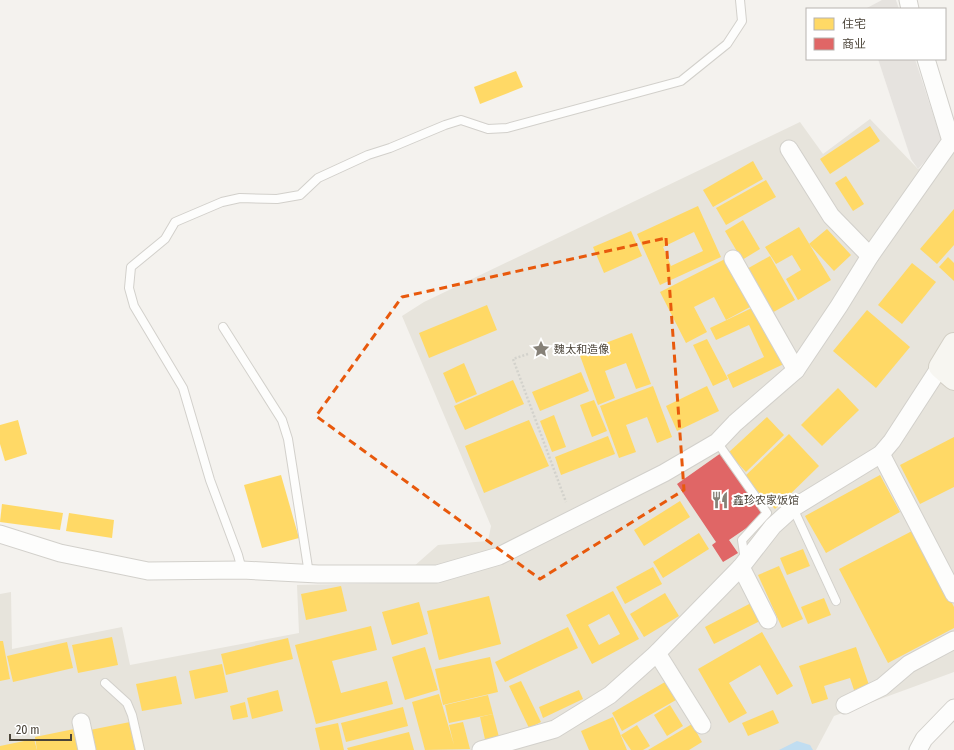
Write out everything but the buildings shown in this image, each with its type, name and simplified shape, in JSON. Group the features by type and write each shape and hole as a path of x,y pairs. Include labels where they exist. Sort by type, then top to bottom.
{"street":[{"path":"0,534 60,553 148,571 242,570 309,574 437,574 499,556 664,473 717,442 735,423 796,370 839,306 870,256 953,141 926,60"},
{"path":"789,149 830,216 870,256"},
{"path":"733,259 796,370"},
{"path":"481,750 555,728 610,695 657,653 743,564 773,526 793,508 881,454 947,373 954,344"},
{"path":"881,454 954,594"},
{"path":"743,564 768,620"},
{"path":"845,705 882,687 909,664 954,640"},
{"path":"657,653 702,725"},
{"path":"918,750 924,739 954,708"},
{"path":"81,722 87,750"}],"lane":[{"path":"242,570 238,554 210,480 183,388 134,306 129,288 131,267 165,240 175,222 228,201 240,198 278,199 300,195 318,178 368,155 390,148 445,125 461,120 488,129 508,128 681,81 727,44 742,20 740,0"},
{"path":"223,327 282,420 288,439 309,574"},
{"path":"717,442 767,513 742,540 743,564"},
{"path":"793,508 836,601"},
{"path":"105,683 127,703 132,715 140,750"}],"path":[{"path":"528,354 513,360 572,519"}],"highlighted area":[{"path":"666,238 684,490 540,579 316,416 402,297"}],"shaded area":[{"path":"882,0 896,0 899,8 867,8"},
{"path":"878,60 915,60 942,142 918,169 911,159"},
{"path":"870,119 918,169 954,151 954,672 834,716 816,750 0,750 0,594 11,592 12,649 122,627 130,665 299,633 297,585 395,583 438,545 488,541 491,526 402,316 424,302 800,122 823,154"}],"water":[{"path":"797,741 810,745 813,750 779,750"}],"place":[{"name":"魏太和造像","path":"541,349"},
{"name":"鑫珍农家饭馆","path":"720,500"}]}
